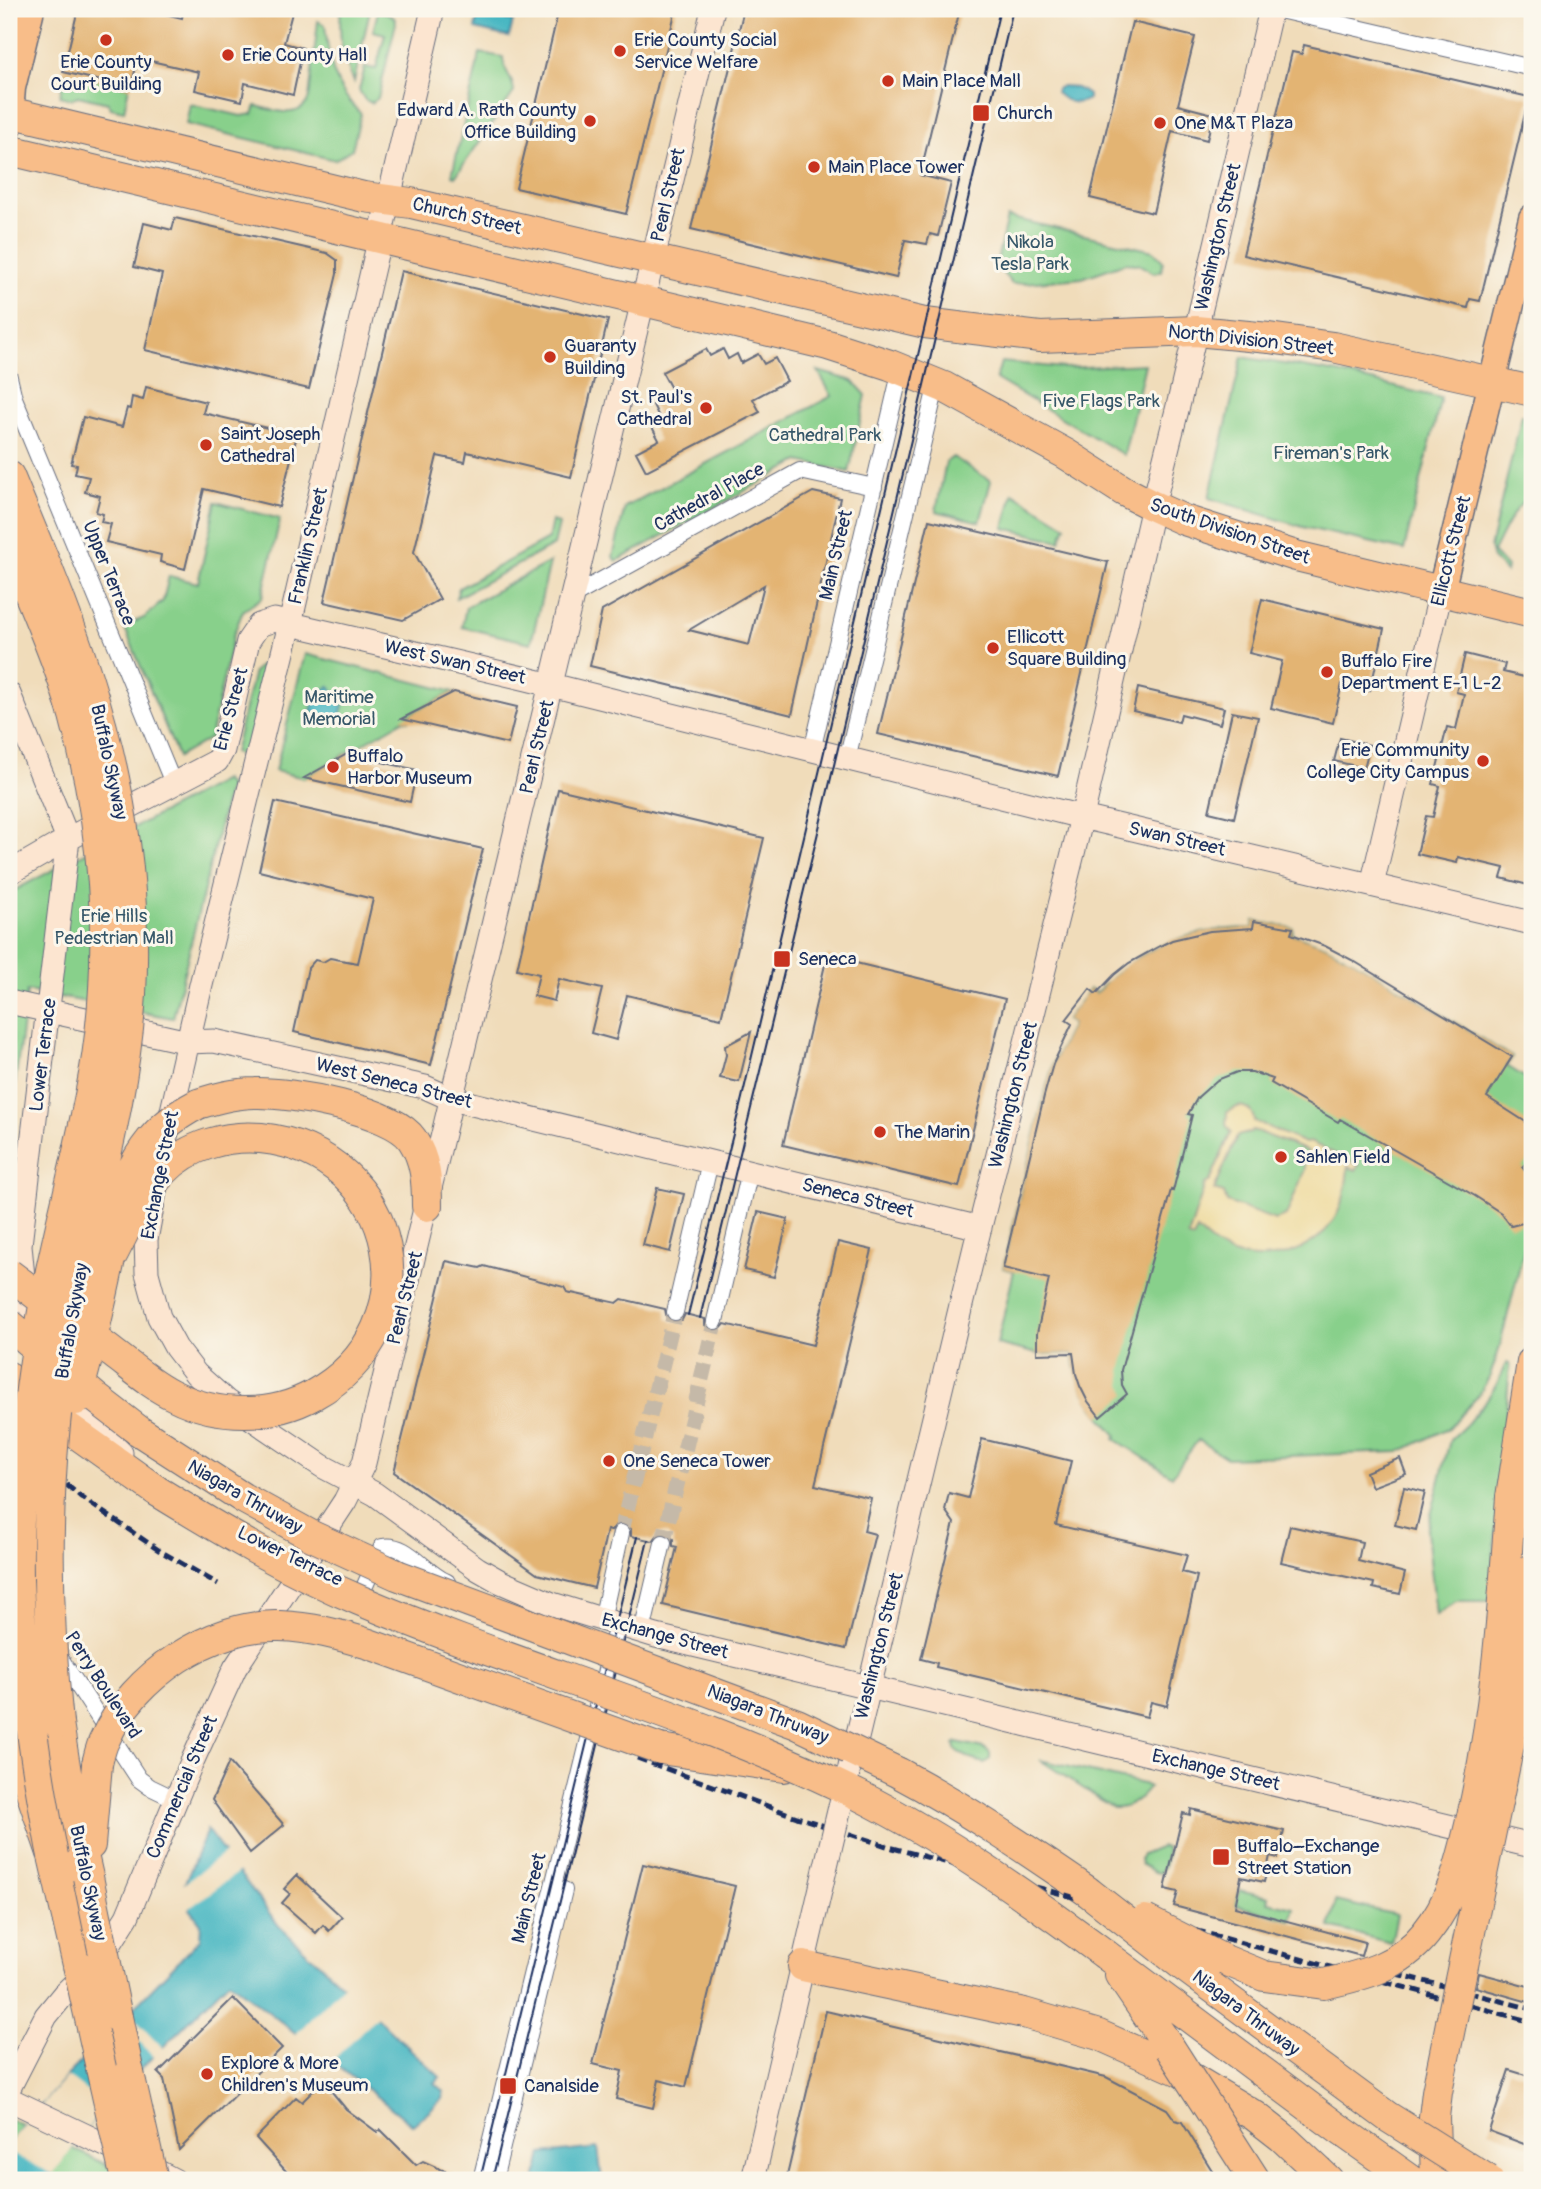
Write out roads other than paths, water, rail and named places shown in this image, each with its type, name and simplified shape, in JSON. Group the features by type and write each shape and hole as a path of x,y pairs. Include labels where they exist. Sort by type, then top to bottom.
{"highway":[{"name":"Church Street","path":"9,116 363,197 388,199 925,323"},
{"path":"9,150 828,345 917,375"},
{"name":"North Division Street","path":"925,323 1040,337 1196,331 1332,347 1532,391"},
{"name":"South Division Street","path":"917,375 999,416 1153,506 1184,520 1284,552 1532,613"},
{"name":"Buffalo Skyway","path":"9,476 56,662 85,758 98,835 104,906 103,987 97,1054 81,1142 37,1344 22,1479 18,1577 31,1732 53,1856 125,2180"},
{"name":"Buffalo Skyway","path":"9,545 36,575 90,681 113,769 128,858 132,955 124,1067 82,1257 67,1339 50,1489 48,1574 51,1660 63,1762 153,2180"},
{"path":"50,1489 85,1370 119,1213 131,1176 138,1158 162,1127 178,1114 226,1095 256,1093 297,1097 363,1112 396,1124 411,1138 419,1153 427,1176 427,1206"},
{"path":"9,1274 149,1380 175,1396 201,1406 227,1411 256,1412 287,1406 310,1397 331,1385 350,1368 369,1343 381,1318 388,1286 387,1251 379,1222 360,1189 334,1164 306,1148 279,1140 244,1137 217,1141 188,1153 165,1170 144,1195 110,1261"},
{"name":"Niagara Thruway","path":"9,1324 139,1431 243,1498 312,1536 397,1575 797,1724 946,1798 1030,1851 1087,1892 1388,2117 1488,2180"},
{"path":"1087,1892 1220,1958 1264,1976 1293,1981 1324,1984 1366,1975 1399,1958 1425,1934 1445,1906 1460,1867 1477,1797 1522,1499 1532,1362"},
{"name":"Niagara Thruway","path":"9,1377 63,1424 148,1484 219,1529 286,1565 357,1599 434,1630 719,1735 860,1796 920,1830 1007,1884 1411,2180"},
{"path":"1436,2180 1433,2148 1437,2092 1509,1745 1519,1688 1532,1569"},
{"path":"88,1877 93,1790 105,1738 134,1694 158,1671 208,1641 242,1630 278,1626 333,1633 660,1749 797,1768"},
{"path":"9,1728 53,1856"},
{"path":"1106,1955 1255,2180"},
{"path":"803,1966 1024,2013 1099,2035 1180,2071 1255,2116 1328,2180"}],"main road":[{"path":"9,116 12,88 31,9"},
{"name":"Ellicott Street","path":"1441,592 1532,218"}],"street":[{"name":"Franklin Street","path":"188,1042 290,624 433,9"},
{"name":"Pearl Street","path":"355,1483 364,1463 427,1206 713,9"},
{"path":"1273,9 1532,68"},
{"name":"Washington Street","path":"753,2180 848,1773 1082,817 1153,506 1273,9"},
{"path":"847,759 917,375"},
{"name":"Main Street","path":"818,752 874,487 917,375"},
{"name":"Upper Terrace","path":"9,377 13,398 173,783"},
{"name":"Cathedral Place","path":"573,596 800,471 874,487"},
{"name":"Ellicott Street","path":"1373,885 1441,592"},
{"name":"Erie Street","path":"9,873 217,761 223,750 248,642 259,625 274,620 290,624"},
{"name":"West Swan Street","path":"290,624 551,685 818,752"},
{"name":"Lower Terrace","path":"9,694 68,839 20,1245 26,1310 34,1340 57,1381 82,1414 122,1454 184,1499 278,1554 436,1621 530,1646 538,1617 437,1578 400,1548 391,1545 382,1547 363,1590"},
{"name":"Swan Street","path":"818,752 1532,923"},
{"path":"217,761 254,771"},
{"name":"West Seneca Street","path":"9,1002 188,1042 214,1041 425,1087 452,1099 743,1170"},
{"name":"Exchange Street","path":"188,1042 162,1154 146,1240 148,1273 159,1318 176,1348 196,1374 226,1401 322,1466 374,1494 478,1569 552,1604 622,1626 1532,1846"},
{"path":"675,1312 710,1162"},
{"path":"715,1321 743,1170"},
{"name":"Seneca Street","path":"743,1170 980,1228"},
{"name":"Commercial Street","path":"9,2088 46,2016 64,1994 102,1958 127,1917 175,1799 235,1668 355,1483"},
{"name":"Main Street","path":"494,2180 622,1626 621,1534"},
{"name":"Main Street","path":"481,2180 622,1626 663,1543"},
{"name":"Perry Boulevard","path":"9,1579 139,1779 175,1799"},
{"path":"9,2099 174,2180"},
{"path":"118,2151 125,2180"}],"water":[{"path":"478,13 513,21 509,37 475,29"},
{"path":"1062,86 1079,89 1088,95 1088,99 1079,102 1067,100 1056,92"},
{"path":"330,686 343,706 338,720 311,711 317,694"},
{"path":"207,1830 279,1926 440,2077 435,2083 444,2091 442,2099 413,2125 229,1981 105,2105 47,2180 9,2180 9,2143 67,2076 200,1939 201,1924 180,1895"},
{"path":"598,2148 602,2180 535,2180 542,2154"}],"tunnel":[{"path":"621,1533 675,1312"},
{"path":"663,1543 715,1321"}],"tram line":[{"path":"688,1315 742,1098 1000,9"},
{"path":"700,1318 1013,9"},
{"path":"480,2180 637,1537"},
{"path":"492,2180 648,1540"}],"railway":[{"path":"9,1436 81,1497 160,1551 218,1584"},
{"path":"637,1758 797,1817 893,1848 1532,2022"},
{"path":"1366,1966 1532,2009"}],"place":[{"name":"Erie County Court Building","path":"106,40"},
{"name":"Erie County Social Service Welfare","path":"620,51"},
{"name":"Erie County Hall","path":"228,55"},
{"name":"Main Place Mall","path":"888,81"},
{"name":"Church","path":"981,113"},
{"name":"Edward A. Rath County Office Building","path":"590,121"},
{"name":"One M&T Plaza","path":"1160,123"},
{"name":"Main Place Tower","path":"814,167"},
{"name":"Guaranty Building","path":"550,357"},
{"name":"St. Paul's Cathedral","path":"706,408"},
{"name":"Saint Joseph Cathedral","path":"206,445"},
{"name":"Ellicott Square Building","path":"993,648"},
{"name":"Buffalo Fire Department E-1 L-2","path":"1327,672"},
{"name":"Erie Community College City Campus","path":"1483,761"},
{"name":"Buffalo Harbor Museum","path":"333,767"},
{"name":"Seneca","path":"782,959"},
{"name":"The Marin","path":"880,1132"},
{"name":"Sahlen Field","path":"1281,1157"},
{"name":"One Seneca Tower","path":"609,1461"},
{"name":"Buffalo–Exchange Street Station","path":"1221,1857"},
{"name":"Explore & More Children's Museum","path":"207,2074"},
{"name":"Canalside","path":"508,2086"}],"park label":[{"name":"Nikola Tesla Park","path":"1030,253"},
{"name":"Five Flags Park","path":"1101,401"},
{"name":"Cathedral Park","path":"825,435"},
{"name":"Fireman's Park","path":"1331,453"},
{"name":"Maritime Memorial","path":"339,708"},
{"name":"Erie Hills Pedestrian Mall","path":"114,927"}]}
